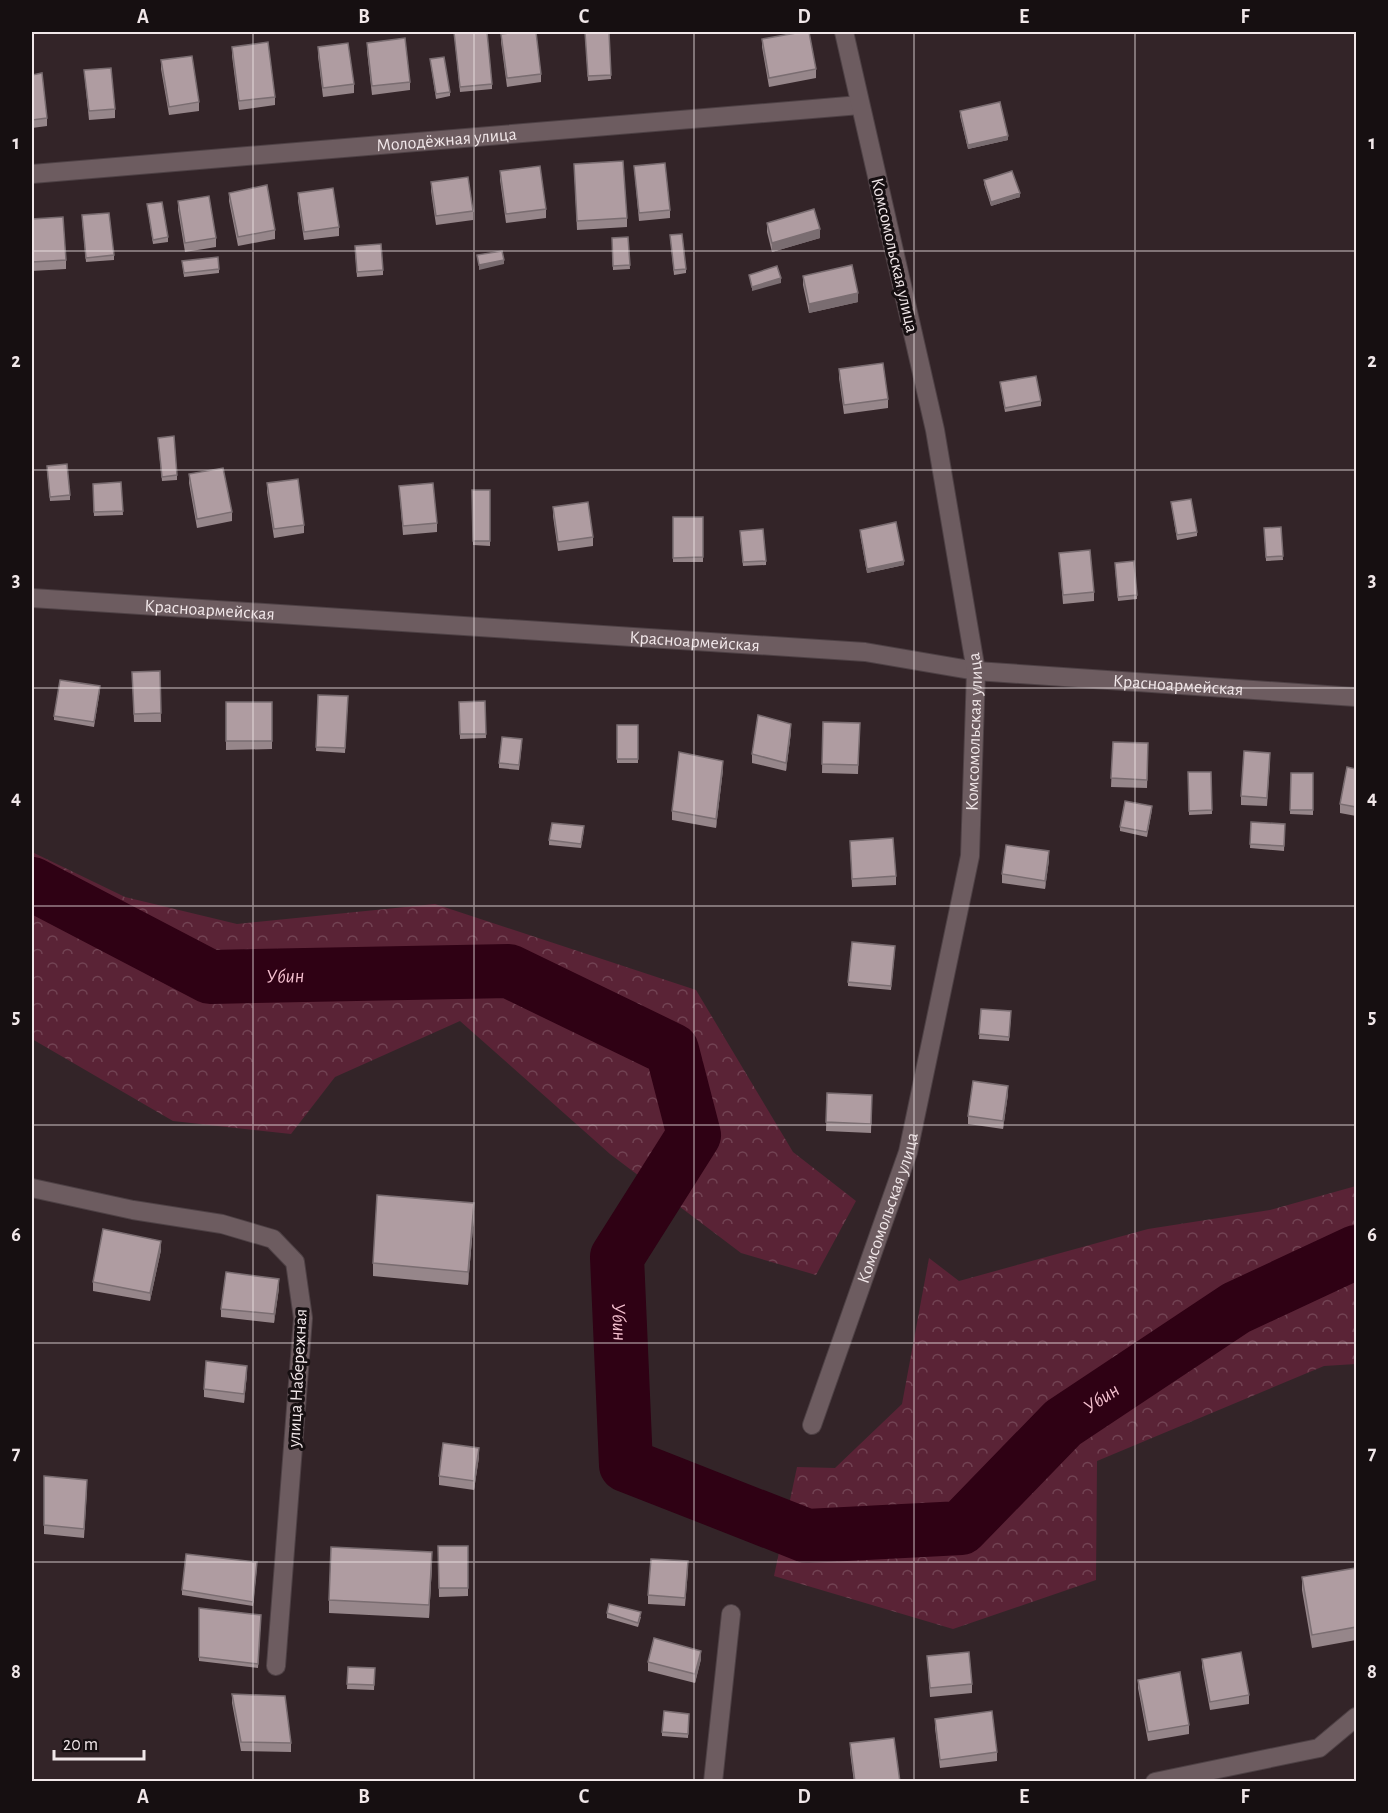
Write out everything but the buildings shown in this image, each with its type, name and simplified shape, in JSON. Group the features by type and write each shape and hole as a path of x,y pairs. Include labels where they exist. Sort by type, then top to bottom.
{"street":[{"name":"Комсомольская улица","path":"812,1425 908,1152 970,856 976,671 935,430 844,32"},
{"name":"Молодёжная улица","path":"32,174 860,105"},
{"name":"Красноармейская","path":"32,598 865,652 976,671 1356,697"},
{"name":"улица Набережная","path":"32,1188 133,1210 222,1224 273,1239 296,1262 303,1318 276,1666"},
{"path":"713,1782 731,1614"},
{"path":"1155,1782 1319,1748 1356,1717"}],"green space":[{"path":"32,852 125,897 237,924 435,904 696,990 793,1152 856,1201 816,1275 741,1253 610,1154 460,1021 335,1077 291,1134 173,1121 32,1039"},
{"path":"1356,1186 1356,1364 1324,1366 1097,1461 1096,1580 953,1629 774,1576 797,1467 835,1468 902,1404 929,1258 959,1281 1148,1229 1270,1210"}],"waterway":[{"name":"Убин","path":"32,884 210,977 509,971 672,1050 694,1135 617,1257 626,1465 807,1536 961,1528 1063,1423 1236,1308 1356,1252"}]}
